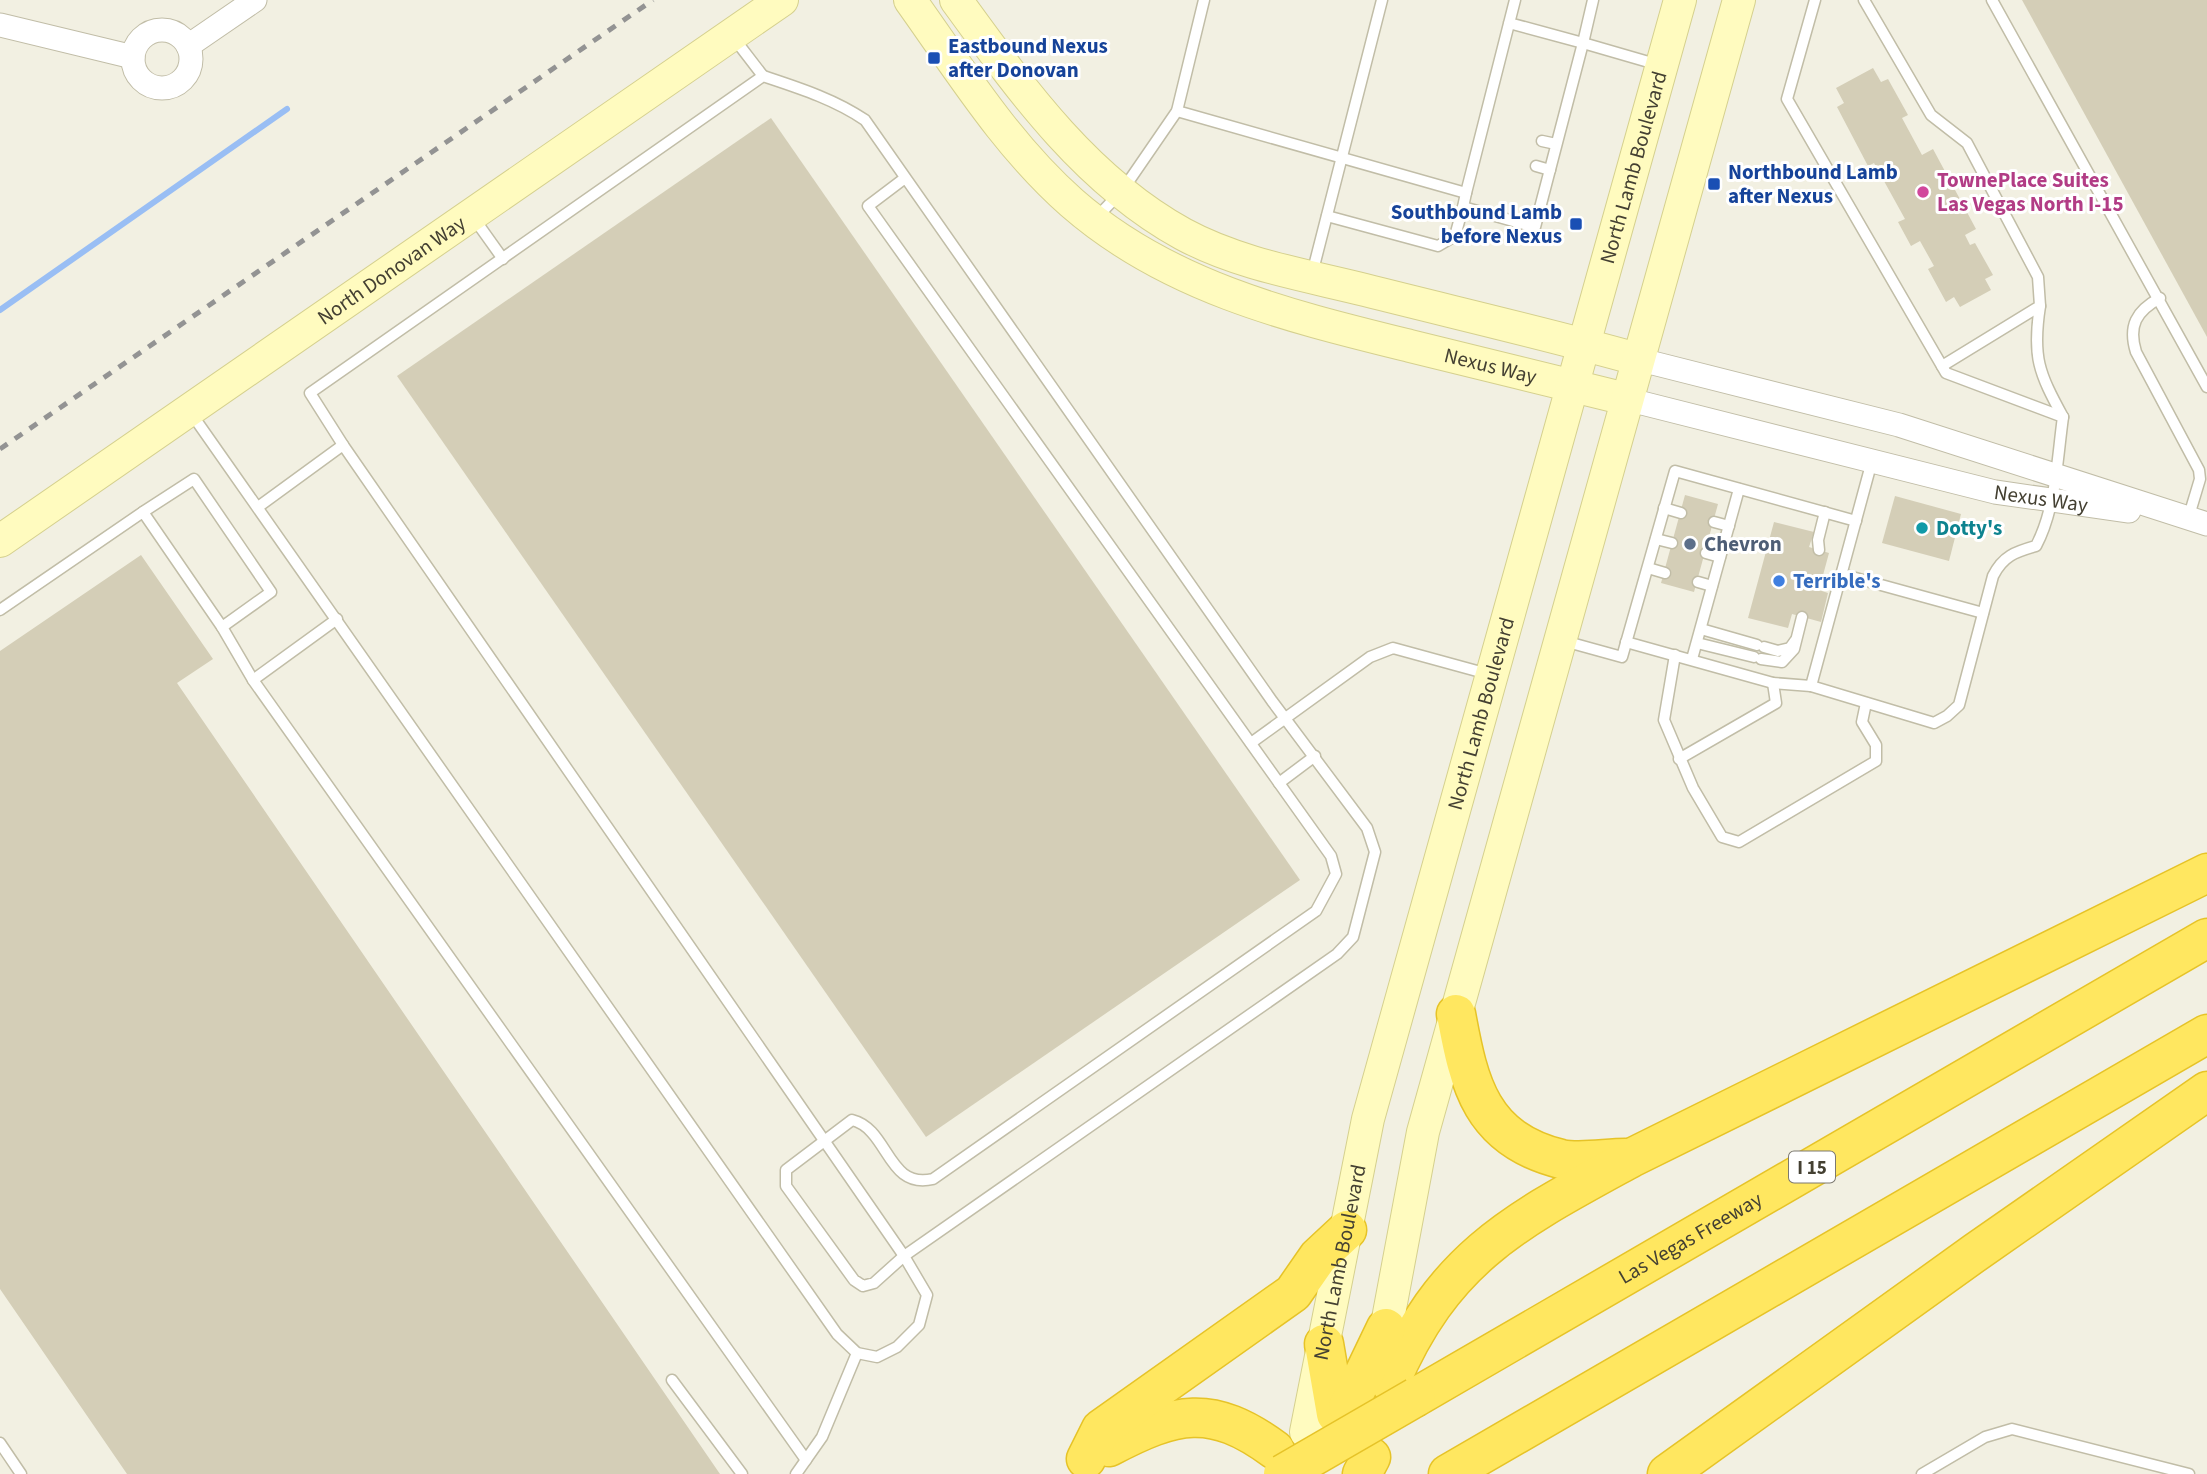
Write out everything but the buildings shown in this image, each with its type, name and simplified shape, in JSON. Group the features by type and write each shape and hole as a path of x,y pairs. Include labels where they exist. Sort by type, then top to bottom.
{"highway":[{"path":"1076,1466 1152,1425 1186,1418 1221,1419 1253,1433 1341,1419 1422,1320 1450,1279 1492,1241 1537,1209 1631,1157 1779,1087 2207,873"},
{"name":"Las Vegas Freeway","path":"1341,1419 2207,938"},
{"path":"1456,1014 1467,1074 1486,1110 1505,1133 1532,1148 1563,1160 1631,1157"},
{"path":"1448,1474 2207,1034"},
{"path":"1667,1474 1965,1259 2207,1091"},
{"path":"1076,1466 1101,1429 1293,1293 1318,1257 1347,1230"},
{"path":"1341,1419 1386,1328"},
{"path":"1324,1343 1341,1419"}],"main road":[{"name":"North Donovan Way","path":"0,541 782,0"},
{"name":"Nexus Way","path":"910,0 994,119 1070,202 1161,264 1220,293 1291,317 1626,399"},
{"name":"Nexus Way","path":"956,0 1023,91 1062,138 1122,191 1182,233 1216,249 1311,277 1637,359"},
{"name":"North Lamb Boulevard","path":"1324,1343 1368,1119 1679,0"},
{"path":"1386,1328 1423,1132 1637,359 1740,0"}],"street":[{"path":"188,46 255,0"},
{"path":"0,25 133,57"},
{"path":"156,30 175,32 188,46 191,65 181,82 163,89 144,83 138,76 133,57 140,40 156,30"},
{"name":"Nexus Way","path":"1637,359 1899,425 2197,522"},
{"name":"Nexus Way","path":"1626,399 1996,492 2197,522"}],"lane":[{"path":"1093,220 1122,191 1177,111 1205,0"},
{"path":"1311,277 1382,0"},
{"path":"1327,216 1438,246 1455,236 1514,0"},
{"path":"1463,207 1535,227 1593,0"},
{"path":"1815,0 1787,99 1946,373 2063,417"},
{"path":"1626,642 1773,683 1811,686 1934,723 1959,705 1983,613 2000,561 2015,552 2036,546 2052,500 2063,417 2042,378 2035,341 2040,306 2038,277 1967,143 1931,115 1864,0"},
{"path":"1992,0 2160,298 2207,387"},
{"path":"1509,23 1660,65"},
{"path":"732,35 763,76 843,105 865,120 1285,718 1367,828 1375,852 1353,937 1337,954 904,1255 874,1283 863,1286 854,1280 786,1186 786,1170 852,1120 864,1123 906,1179 919,1182 933,1179 1316,911 1336,874 1331,856 868,206 905,178"},
{"path":"1497,70 1510,73"},
{"path":"189,410 837,1334 857,1353 877,1357 897,1347 919,1325 927,1296 904,1255 310,393 763,76"},
{"path":"1558,87 1571,90"},
{"path":"1490,98 1504,102"},
{"path":"1177,111 1466,192"},
{"path":"1550,114 1563,118"},
{"path":"1483,125 1496,129"},
{"path":"1542,141 1556,145"},
{"path":"1477,150 1490,153"},
{"path":"1536,166 1550,170"},
{"path":"471,215 503,259"},
{"path":"2160,298 2136,317 2131,335 2136,352 2199,470 2197,522"},
{"path":"1942,366 2040,306"},
{"path":"258,507 344,445"},
{"path":"1811,686 1872,461"},
{"path":"1559,640 1622,657 1675,471 1856,521"},
{"path":"0,610 194,479 271,593 222,627"},
{"path":"1692,659 1739,489"},
{"path":"1664,508 1681,513"},
{"path":"143,512 222,627 253,680 806,1460"},
{"path":"1819,550 1818,540 1825,512"},
{"path":"1714,522 1729,526"},
{"path":"1656,538 1672,543"},
{"path":"1706,553 1720,557"},
{"path":"1648,568 1665,573"},
{"path":"1841,575 1983,613"},
{"path":"1698,582 1713,586"},
{"path":"1697,643 1782,662 1790,657 1802,617"},
{"path":"253,680 337,620"},
{"path":"1700,629 1778,651 1790,648 1796,639"},
{"path":"1251,743 1370,657 1392,648 1420,653 1490,674"},
{"path":"1675,655 1664,720 1679,759 1722,837 1739,842 1876,761 1876,745 1861,722 1866,703"},
{"path":"1679,759 1776,704 1773,683"},
{"path":"1279,783 1315,756"},
{"path":"796,1474 822,1437 857,1353"},
{"path":"672,1380 742,1474"},
{"path":"1922,1474 1985,1437 2012,1429 2024,1429 2189,1474"},
{"path":"0,1443 21,1474"}],"waterway":[{"path":"0,310 287,109"}],"railway":[{"path":"0,449 653,0"}],"place":[{"name":"Eastbound Nexus after Donovan","path":"934,58"},
{"name":"Northbound Lamb after Nexus","path":"1714,184"},
{"name":"TownePlace Suites Las Vegas North I-15","path":"1923,192"},
{"name":"Southbound Lamb before Nexus","path":"1576,224"},
{"name":"Dotty's","path":"1922,528"},
{"name":"Chevron","path":"1690,544"},
{"name":"Terrible's","path":"1779,581"}]}
